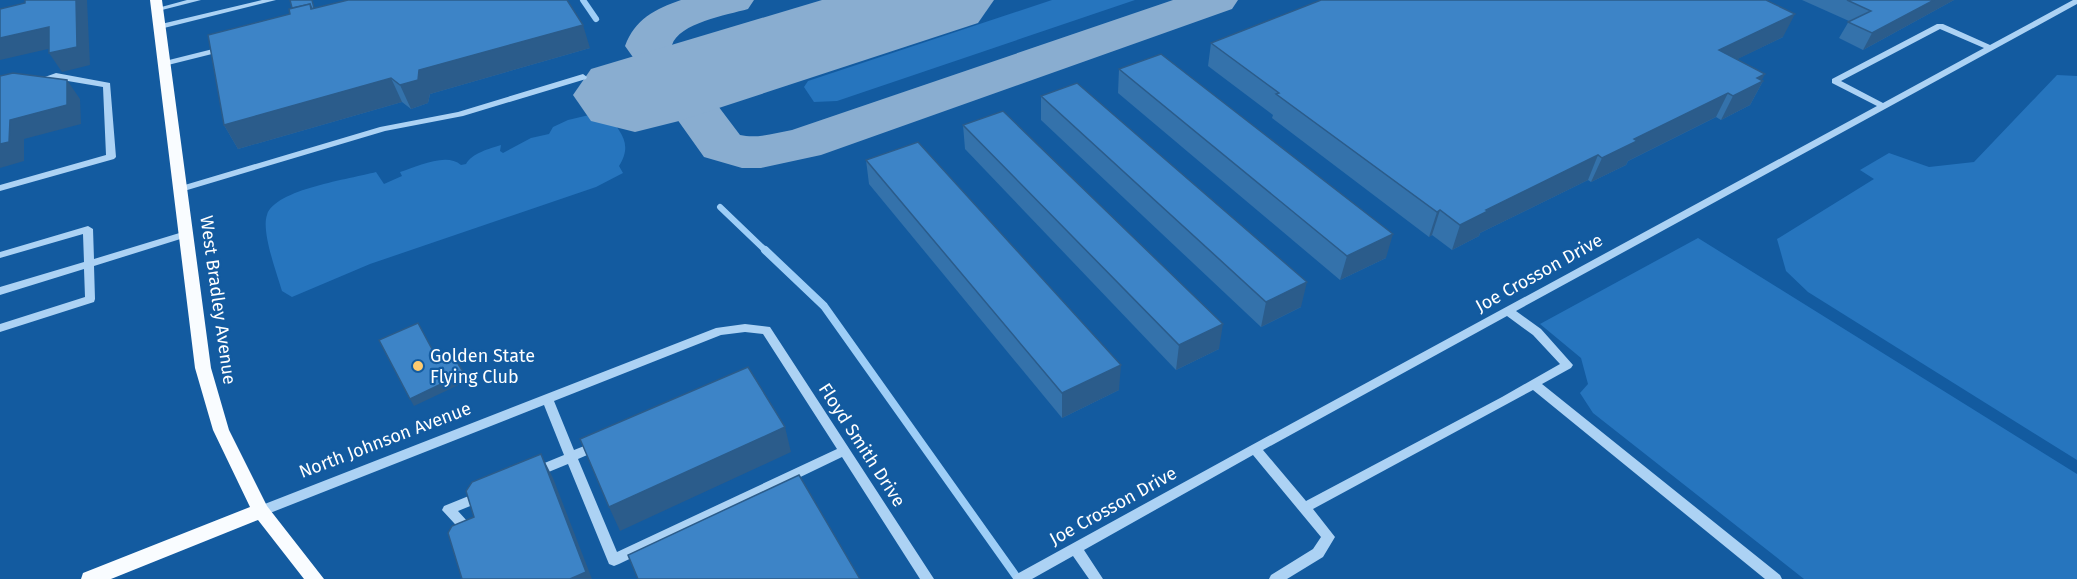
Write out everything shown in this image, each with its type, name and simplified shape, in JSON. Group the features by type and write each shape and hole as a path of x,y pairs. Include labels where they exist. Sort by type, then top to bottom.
{"main road":[{"name":"West Bradley Avenue","path":"157,5 203,368 220,430 261,511 313,578"},
{"name":"North Johnson Avenue","path":"90,579 261,511"}],"street":[{"path":"157,5 197,0"},
{"path":"160,27 272,0"},
{"name":"Joe Crosson Drive","path":"1020,579 2077,1"},
{"path":"1883,106 1835,81 1940,26 1990,48"},
{"path":"164,64 231,47"},
{"path":"0,188 111,157 107,85 56,76 22,85"},
{"path":"181,189 383,129 460,114 583,77"},
{"path":"0,255 88,229 90,299 0,328"},
{"path":"0,291 186,234"},
{"path":"1304,508 1567,365 1537,332 1508,311"},
{"name":"North Johnson Avenue","path":"261,511 720,331 745,328 766,330"},
{"name":"Floyd Smith Drive","path":"766,330 927,579"},
{"path":"1534,384 1775,579"},
{"path":"547,399 614,560 844,451"},
{"path":"520,479 614,439"},
{"path":"1254,449 1282,476 1304,508 1329,537 1318,553 1276,579"},
{"path":"471,532 448,510 489,493"},
{"path":"1075,548 1096,579"}],"shaded area":[{"path":"1052,0 1135,0 837,101 814,102 804,87 808,81"},
{"path":"2057,75 2077,76 2077,460 1808,292 1786,271 1777,239 1874,179 1860,170 1889,153 1929,167 1974,162"},
{"path":"606,111 620,131 625,144 619,166 623,173 596,187 370,264 292,297 282,291 270,253 266,222 267,215 273,206 284,198 315,186 376,172 384,184 402,176 400,172 440,160 466,164 472,157 486,150 501,145 500,151 503,153 531,138 549,134 553,127 568,120"},
{"path":"1698,238 2077,474 2077,579 1804,579 1593,413 1580,393 1588,384 1581,358 1540,324"}],"building":[{"path":"25,0 76,0 77,47 49,53 49,27 0,38 0,9 25,3"},
{"path":"290,0 312,0 314,8 312,9 310,4 292,8"},
{"path":"348,0 567,0 583,25 419,70 418,80 400,85 391,78 224,125 208,35 290,14 289,9 310,4 311,9"},
{"path":"1321,0 1766,0 1795,14 1719,50 1765,74 1757,78 1763,81 1733,96 1728,93 1634,139 1637,141 1602,158 1598,155 1460,225 1440,210 1437,212 1276,94 1279,93 1211,43"},
{"path":"1847,0 1934,0 1872,33 1848,22 1871,11"},
{"path":"1161,54 1393,234 1347,256 1119,69"},
{"path":"13,73 67,80 67,105 10,120 9,142 0,144 0,76"},
{"path":"1077,83 1307,282 1266,302 1041,96"},
{"path":"1003,111 1223,324 1179,345 963,125"},
{"path":"918,142 1121,365 1062,393 866,160"},
{"name":"Golden State Flying Club","path":"418,323 439,362 453,356 464,373 410,399 379,340"},
{"path":"748,367 785,427 609,507 580,439"},
{"path":"541,454 586,572 570,579 462,579 448,533 452,526 474,517 466,491 472,482"},
{"path":"799,475 860,579 638,579 628,555"}],"waterway":[{"path":"583,0 596,19"},
{"path":"720,207 766,251"},
{"path":"765,250 824,306 1018,579"}],"taxiway":[{"path":"732,0 682,14 670,20 659,27 648,46 722,146 742,152 761,152 803,144 1216,0"}],"runway":[{"path":"635,95 939,0"}],"place":[{"name":"Golden State Flying Club","path":"418,366"}]}
